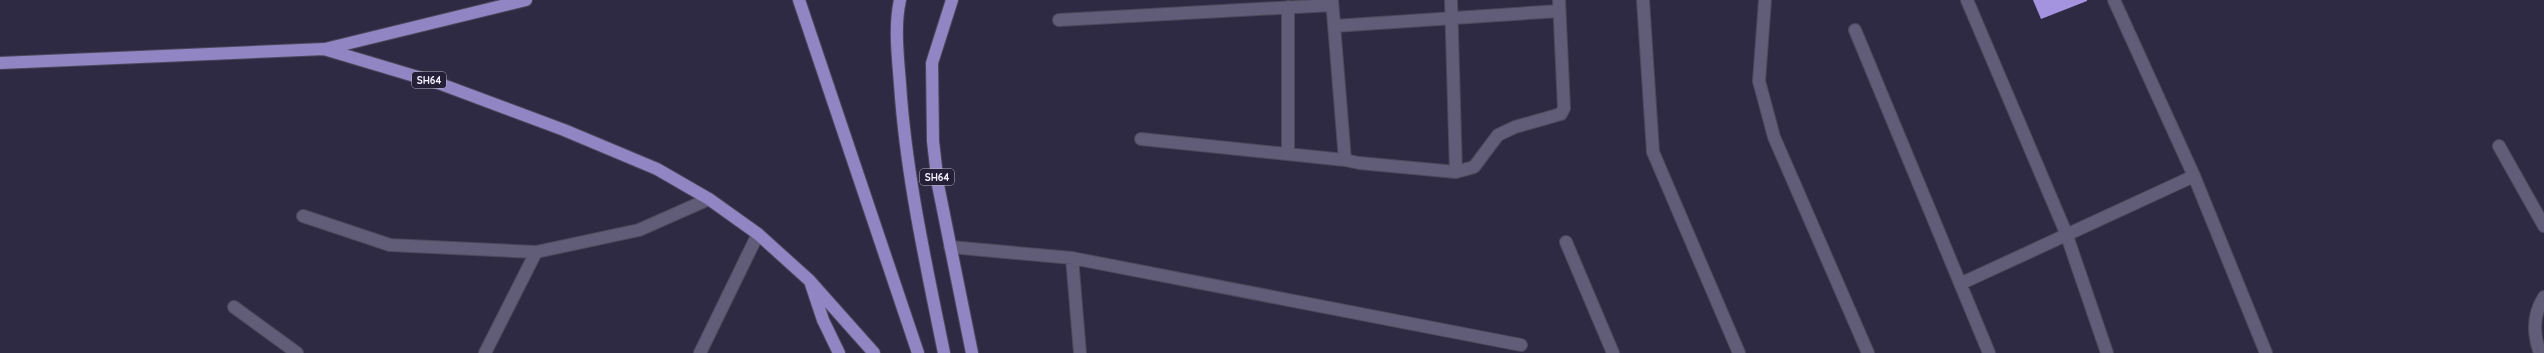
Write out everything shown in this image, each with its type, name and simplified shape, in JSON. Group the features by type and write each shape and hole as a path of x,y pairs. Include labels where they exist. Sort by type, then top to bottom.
{"main road":[{"path":"324,49 526,0"},
{"name":"SH64","path":"900,0 897,47 901,105 914,200 944,353"},
{"name":"SH64","path":"952,0 932,63 933,141 938,185 972,353"},
{"path":"800,2 918,353"},
{"name":"SH64","path":"0,63 324,49 438,83 564,130 658,169 710,199 758,234 809,280 874,353"},
{"name":"SH64","path":"809,280 822,320 840,353"}],"street":[{"path":"1451,0 1456,172"},
{"path":"1643,0 1653,152 1739,353"},
{"path":"1765,0 1759,81 1774,137 1868,353"},
{"path":"1967,0 2066,233 2106,353"},
{"path":"2114,0 2194,176 2266,353"},
{"path":"1059,20 1288,7 1332,2 1346,160"},
{"path":"1140,139 1456,172 1474,167 1498,135 1515,127 1561,114 1564,108 1559,6 1452,18 1334,26"},
{"path":"1288,7 1288,154"},
{"path":"1855,30 1962,282 1989,353"},
{"path":"2499,146 2544,226"},
{"path":"1962,282 2066,233 2194,176"},
{"path":"303,216 390,245 536,252 639,230 710,199"},
{"path":"700,353 758,234"},
{"path":"1566,242 1613,353"},
{"path":"950,247 1072,258 1522,345"},
{"path":"485,353 536,252"},
{"path":"1072,258 1080,353"},
{"path":"2540,353 2534,322 2537,307 2544,297"},
{"path":"234,307 297,353"}],"building":[{"path":"2033,0 2087,0 2087,1 2041,19"}]}
